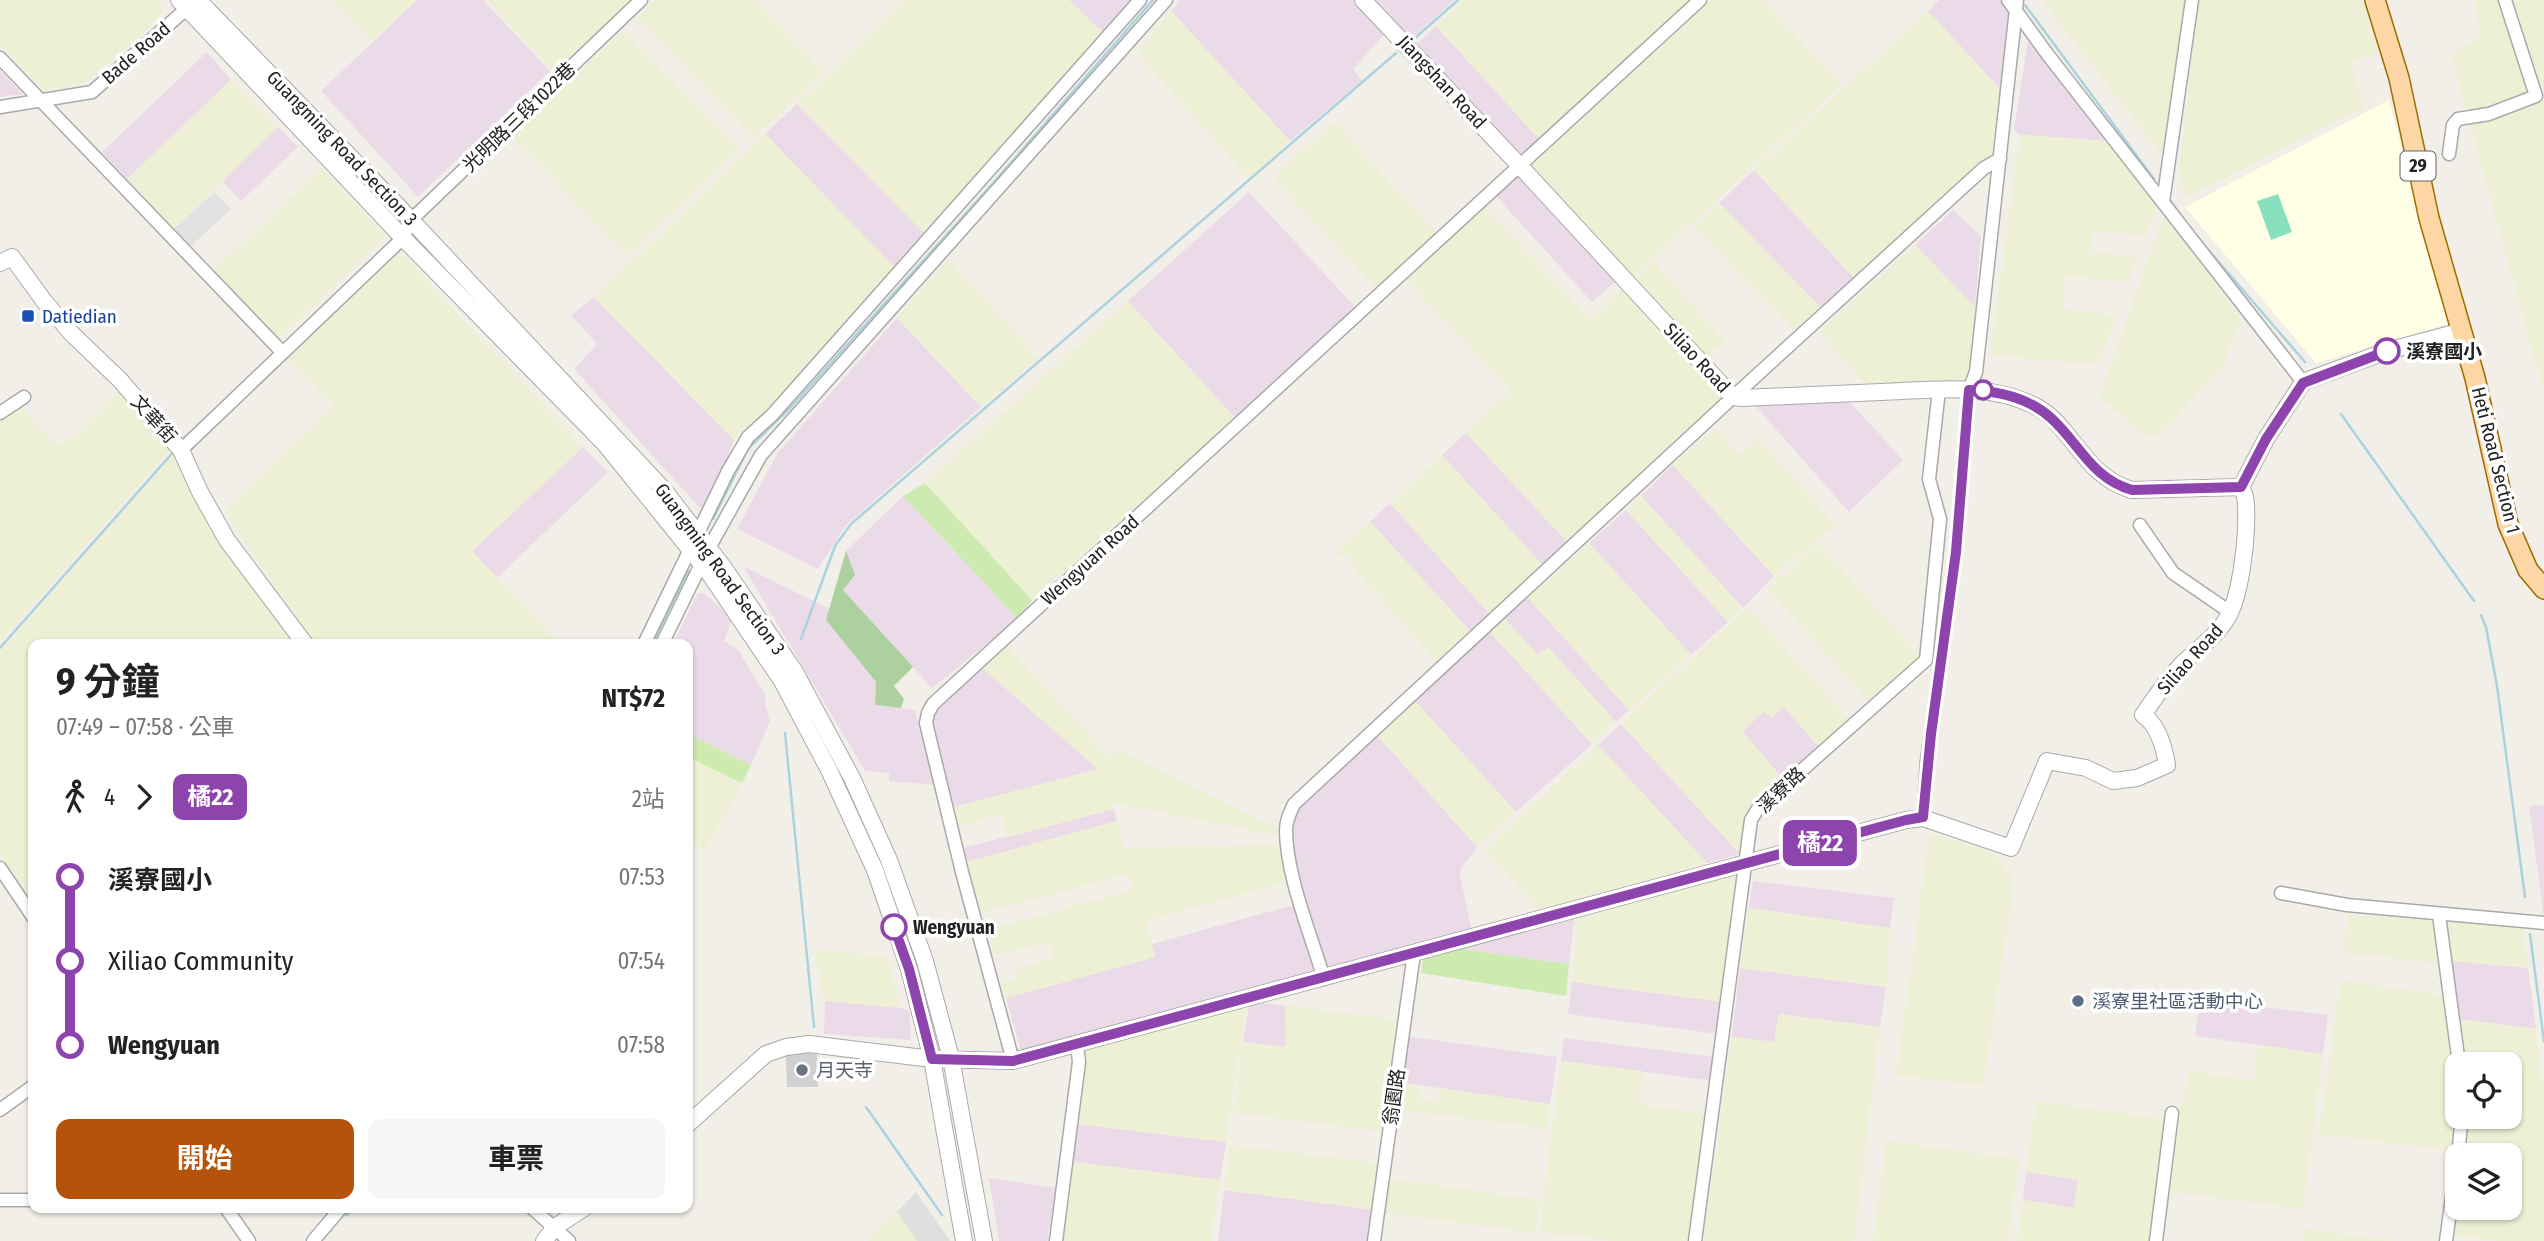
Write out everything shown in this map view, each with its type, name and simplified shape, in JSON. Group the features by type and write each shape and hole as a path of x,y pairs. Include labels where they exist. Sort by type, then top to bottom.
{"main road":[{"name":"Heti Road Section 1","path":"2375,0 2399,78 2429,218 2462,331 2508,524 2528,570 2544,589"}],"street":[{"name":"光明路三段1022巷","path":"403,238 411,220 641,0"},
{"path":"646,639 728,471 748,437 773,414 1140,0"},
{"path":"664,639 709,548 761,455 1166,0"},
{"name":"Jiangshan Road","path":"1363,0 1520,166"},
{"name":"Wengyuan Road","path":"1013,1061 962,872 926,723 933,704 1700,0"},
{"path":"2163,201 2192,0"},
{"path":"2449,154 2453,125 2458,119 2489,114 2536,96 2505,0"},
{"name":"Guangming Road Section 3","path":"190,2 411,220 664,490 709,548 795,672 852,778 889,860 925,961 951,1058 984,1241"},
{"name":"Guangming Road Section 3","path":"190,2 403,238 605,444 690,549 782,681 829,770 875,870 909,969 932,1059 964,1241"},
{"name":"Bade Road","path":"0,107 92,92 190,2"},
{"path":"2013,3 2303,383"},
{"path":"693,1120 766,1055 786,1047 809,1044 932,1059 1013,1061 1923,817 1931,734 1956,552 1969,390 1976,372 2000,159 2013,3"},
{"path":"0,58 279,349"},
{"path":"1324,979 1290,856 1286,830 1288,816 1294,804 1733,397 1984,168 2000,159"},
{"name":"Siliao Road","path":"1520,166 1733,397 1939,390 1995,391 2034,405 2052,419 2092,466 2110,481 2123,487 2132,490 2241,487 2245,494 2246,539 2238,586 2230,612 2213,637 2170,678 2143,715 2153,721 2167,765 2137,778 2113,781 2086,768 2047,761 2011,848 1923,817"},
{"path":"179,447 279,349 403,238"},
{"name":"文華街","path":"0,263 12,257 71,333 120,380 179,447 227,540 301,639"},
{"path":"2241,487 2266,439 2303,383 2387,351 2462,331"},
{"name":"溪寮路","path":"1695,1241 1751,820 1757,810 1926,660 1940,519 1929,479 1939,390"},
{"path":"0,413 24,397"},
{"path":"2140,525 2173,573 2230,612"},
{"path":"0,868 28,910"},
{"path":"2281,893 2347,905 2544,923"},
{"path":"2439,915 2457,1052"},
{"name":"翁園路","path":"1374,1241 1414,953"},
{"path":"1056,1241 1079,1062 1077,1044"},
{"path":"0,1112 28,1090"},
{"path":"2156,1241 2172,1113"},
{"path":"0,1200 28,1199"},
{"path":"229,1213 249,1241"},
{"path":"313,1241 337,1213"},
{"path":"538,1213 569,1241"},
{"path":"544,1241 555,1227 576,1213"},
{"path":"2446,1241 2449,1220"}],"shaded area":[{"path":"0,0 158,0 162,5 162,16 85,83 43,90 0,43"},
{"path":"333,0 416,0 373,41"},
{"path":"417,0 483,0 550,71 418,197 321,91"},
{"path":"487,0 636,0 557,76"},
{"path":"655,0 755,0 824,72 754,138 637,17"},
{"path":"905,0 1069,0 1104,34 927,236 797,104"},
{"path":"1069,0 1140,0 1104,34"},
{"path":"1180,0 1356,0 1387,31 1353,69 1362,81 1290,141 1171,11"},
{"path":"1370,0 1454,0 1410,40"},
{"path":"1464,0 1693,0 1540,140 1436,26"},
{"path":"1710,0 1763,0 1842,85 1632,278 1528,166"},
{"path":"1939,0 2001,0 2012,13 2001,90 1928,11"},
{"path":"2041,0 2187,0 2165,159"},
{"path":"2199,0 2363,0 2378,52 2351,64 2363,108 2188,197 2178,182"},
{"path":"2474,0 2544,0 2544,394 2451,55 2481,35"},
{"path":"1171,11 1290,141 1249,179 1137,54"},
{"path":"1928,11 2001,90 1991,157 1855,279 1754,170"},
{"path":"1436,26 1540,140 1519,160 1414,46"},
{"path":"623,30 739,149 627,256 512,137"},
{"path":"2029,34 2111,141 2020,135 2014,129"},
{"path":"207,52 231,80 127,179 102,152"},
{"path":"0,70 23,94 0,97"},
{"path":"231,80 278,127 174,228 127,179"},
{"name":"溪寮國小","path":"2389,100 2448,324 2316,363 2185,207"},
{"path":"797,104 927,236 896,269 765,134"},
{"path":"1334,122 1438,234 1377,290 1273,178"},
{"path":"278,127 298,147 241,201 222,181"},
{"path":"765,134 896,269 758,429 734,440 594,297"},
{"path":"2020,135 2111,141 2159,205 2146,235 2091,232 2091,252 2137,257 2128,282 2065,276 2062,309 2116,315 2099,365 1990,355"},
{"path":"322,168 386,236 279,338 214,270"},
{"path":"1754,170 1855,279 1823,310 1719,203"},
{"path":"1522,174 1617,280 1592,302 1496,196"},
{"path":"214,192 231,209 191,246 174,229"},
{"path":"1249,192 1357,309 1235,418 1128,301"},
{"path":"1719,203 1823,310 1798,334 1694,227"},
{"path":"1484,207 1589,318 1567,340 1624,288 1730,402 1568,543 1466,433 1511,391 1406,280"},
{"path":"1953,210 1981,236 1975,307 1915,245"},
{"path":"2164,215 2241,318 2224,365 2160,435 2146,437 2099,397"},
{"path":"1915,245 1975,307 1968,374 1963,386 1869,389 1819,332"},
{"path":"398,250 583,447 472,551 556,639 312,639 224,511 334,406 285,356"},
{"path":"948,260 1039,358 981,407 897,318"},
{"path":"1654,262 1725,341 1705,358 1634,280"},
{"path":"594,297 734,440 708,504 701,509 574,369 597,344 571,315"},
{"path":"1128,301 1235,418 1032,600 925,483"},
{"path":"897,318 981,407 846,525 818,569 737,529 777,454"},
{"path":"121,389 172,448 0,642 0,421 21,406 52,442 59,444 73,438"},
{"path":"1848,400 1903,460 1849,512 1753,403"},
{"path":"1715,429 1738,455 1757,438 1836,525 1774,576 1673,465"},
{"path":"1466,433 1568,543 1547,570 1442,455"},
{"path":"583,447 608,472 497,578 472,551"},
{"path":"174,452 212,528 290,639 28,639 28,897 0,854 0,652"},
{"path":"1442,455 1547,570 1493,618 1390,503"},
{"path":"1673,465 1774,576 1743,608 1641,496"},
{"path":"903,496 1018,619 932,688 843,590 855,575 846,551"},
{"path":"1641,496 1743,608 1728,622 1626,510"},
{"path":"1390,503 1493,618 1474,635 1370,522"},
{"path":"1626,510 1728,622 1691,655 1589,543"},
{"path":"1370,522 1474,635 1440,666 1351,566 1348,555 1341,557 1337,552"},
{"path":"1589,543 1691,655 1629,710 1528,598"},
{"path":"1818,543 1921,657 1870,703 1767,589"},
{"path":"743,566 830,609 826,620 876,682 875,705 915,710 935,785 889,781 889,773 865,771"},
{"path":"698,593 704,593 732,619 724,641 738,650 766,696 765,704 770,722 751,765 693,736 693,639 675,639"},
{"path":"1528,598 1629,710 1616,722 1548,648 1538,656 1505,619"},
{"path":"1748,607 1850,721 1820,748 1784,707 1771,718 1765,711 1742,731 1784,780 1752,809 1740,854 1621,724"},
{"path":"1505,619 1538,655 1548,647 1616,722 1592,744 1490,632"},
{"path":"1490,632 1592,744 1516,812 1414,700"},
{"path":"1007,646 1109,756 1123,750 1277,828 1275,835 1113,803 1114,809 1008,837 1001,814 959,827 954,807 1098,769 982,668"},
{"path":"982,668 1099,769 954,807 932,711"},
{"path":"1414,700 1516,812 1477,847 1376,734"},
{"path":"1784,707 1820,748 1784,780 1742,731 1765,711"},
{"path":"1621,724 1740,854 1707,863 1598,745"},
{"path":"1376,734 1477,847 1461,868 1460,876 1472,932 1329,970 1322,965 1287,832 1289,817"},
{"path":"1598,745 1707,863 1539,910 1484,849"},
{"path":"693,759 742,783 706,850 693,844"},
{"path":"2544,805 2544,918 2529,806"},
{"path":"1114,809 1117,821 967,862 963,848"},
{"path":"1117,821 1124,848 1281,845 1291,881 1146,921 1155,957 1006,998 1002,983 1017,978 1014,970 1053,958 1049,942 995,956 988,930 1132,890 1129,874 982,913 967,862"},
{"path":"1934,835 1981,849 1999,860 2014,885 1983,1086 1896,1075 1929,839"},
{"path":"1737,874 1722,1002 1572,982 1578,917"},
{"path":"1753,881 1894,898 1890,928 1749,908"},
{"path":"1297,904 1314,974 1026,1051 1020,1048 1006,998 1155,957 1152,944"},
{"path":"1749,908 1890,928 1886,987 1740,968"},
{"path":"2348,915 2436,920 2444,964 2343,953"},
{"path":"1569,917 1574,920 1569,964 1462,949"},
{"path":"2447,921 2523,928 2528,968 2452,961"},
{"path":"813,950 887,956 901,1008 825,1001"},
{"path":"2452,961 2528,968 2536,1029 2459,1019"},
{"path":"1740,968 1886,987 1880,1027 1779,1014 1774,1042 1732,1037"},
{"path":"2341,980 2443,995 2452,1052 2445,1052 2445,1129 2456,1129 2454,1143 2445,1143 2445,1150 2319,1134"},
{"path":"1572,982 1722,1002 1718,1034 1568,1014"},
{"path":"2209,1000 2328,1015 2323,1054 2195,1036 2199,1007"},
{"path":"825,1001 909,1011 911,1040 824,1034"},
{"path":"1260,1003 1285,1005 1284,1047 1243,1042 1249,1006"},
{"path":"1285,1005 1399,1020 1386,1132 1233,1113 1243,1042 1284,1047"},
{"path":"1246,1007 1226,1142 1078,1124 1086,1048"},
{"path":"1779,1014 1880,1027 1854,1241 1704,1241 1732,1037 1774,1042"},
{"path":"2459,1019 2536,1029 2544,1093 2544,1241 2499,1241 2453,1235 2455,1220 2522,1220 2522,1143 2466,1143 2467,1129 2522,1129 2522,1052 2463,1052"},
{"path":"1405,1036 1557,1057 1550,1104 1398,1082"},
{"path":"1564,1038 1716,1057 1713,1081 1561,1061"},
{"path":"2258,1046 2323,1054 2303,1209 2170,1192 2180,1114 2189,1071 2254,1081"},
{"name":"月天寺","path":"817,1053 818,1087 787,1087 786,1054"},
{"path":"1561,1061 1643,1071 1639,1105 1707,1114 1691,1241 1613,1241 1539,1232"},
{"path":"1398,1082 1421,1086 1420,1100 1437,1102 1439,1088 1550,1104 1548,1129 1396,1110"},
{"path":"2036,1101 2169,1120 2152,1241 2017,1241 2023,1200 2074,1208 2078,1180 2026,1172"},
{"path":"1078,1124 1226,1142 1220,1180 1073,1162"},
{"path":"1886,1141 2019,1159 2008,1241 1873,1241"},
{"path":"1230,1145 1380,1163 1375,1210 1224,1190"},
{"path":"1073,1162 1220,1180 1211,1241 1062,1241"},
{"path":"2026,1172 2078,1179 2074,1208 2023,1200"},
{"path":"989,1178 1056,1188 1047,1241 999,1241"},
{"path":"1389,1179 1540,1200 1536,1233 1385,1213"},
{"path":"1224,1190 1375,1210 1371,1241 1218,1241"},
{"path":"916,1192 950,1241 917,1241 897,1212"},
{"path":"897,1212 917,1241 867,1241"},
{"path":"2305,1229 2394,1241 2304,1241"}],"green space":[{"path":"2278,194 2292,232 2271,240 2257,201"},
{"path":"925,483 1032,600 1018,619 903,496"},
{"path":"846,551 855,575 843,590 913,667 894,686 904,699 901,708 875,705 876,682 826,620"},
{"path":"693,736 751,765 742,783 693,759"},
{"path":"1462,949 1569,964 1566,996 1421,973 1423,960"}],"waterway":[{"path":"713,519 748,449 791,407 988,189 1153,0"},
{"path":"1415,38 1458,0"},
{"path":"2025,5 2154,179"},
{"path":"801,639 835,546 851,524 1396,53"},
{"path":"2168,197 2180,215"},
{"path":"2204,245 2305,362"},
{"path":"2341,414 2474,601"},
{"path":"0,648 175,450"},
{"path":"654,639 688,571"},
{"path":"2481,615 2486,627 2497,686 2525,897"},
{"path":"785,733 814,1027"},
{"path":"2530,934 2544,1041"},
{"path":"866,1107 942,1215"}],"bus line":[{"name":"橘22","path":"894,927 909,969 932,1059 1013,1061 1923,817 1927,761 1956,552 1969,390 1995,391 2034,405 2052,419 2092,466 2110,481 2123,487 2132,490 2241,487 2266,439 2303,383 2387,351"}],"place":[{"name":"Datiedian","path":"28,316"},
{"name":"溪寮國小","path":"2387,351"},
{"name":"Wengyuan","path":"894,927"},
{"name":"溪寮里社區活動中心","path":"2078,1001"},
{"name":"月天寺","path":"802,1070"}]}
